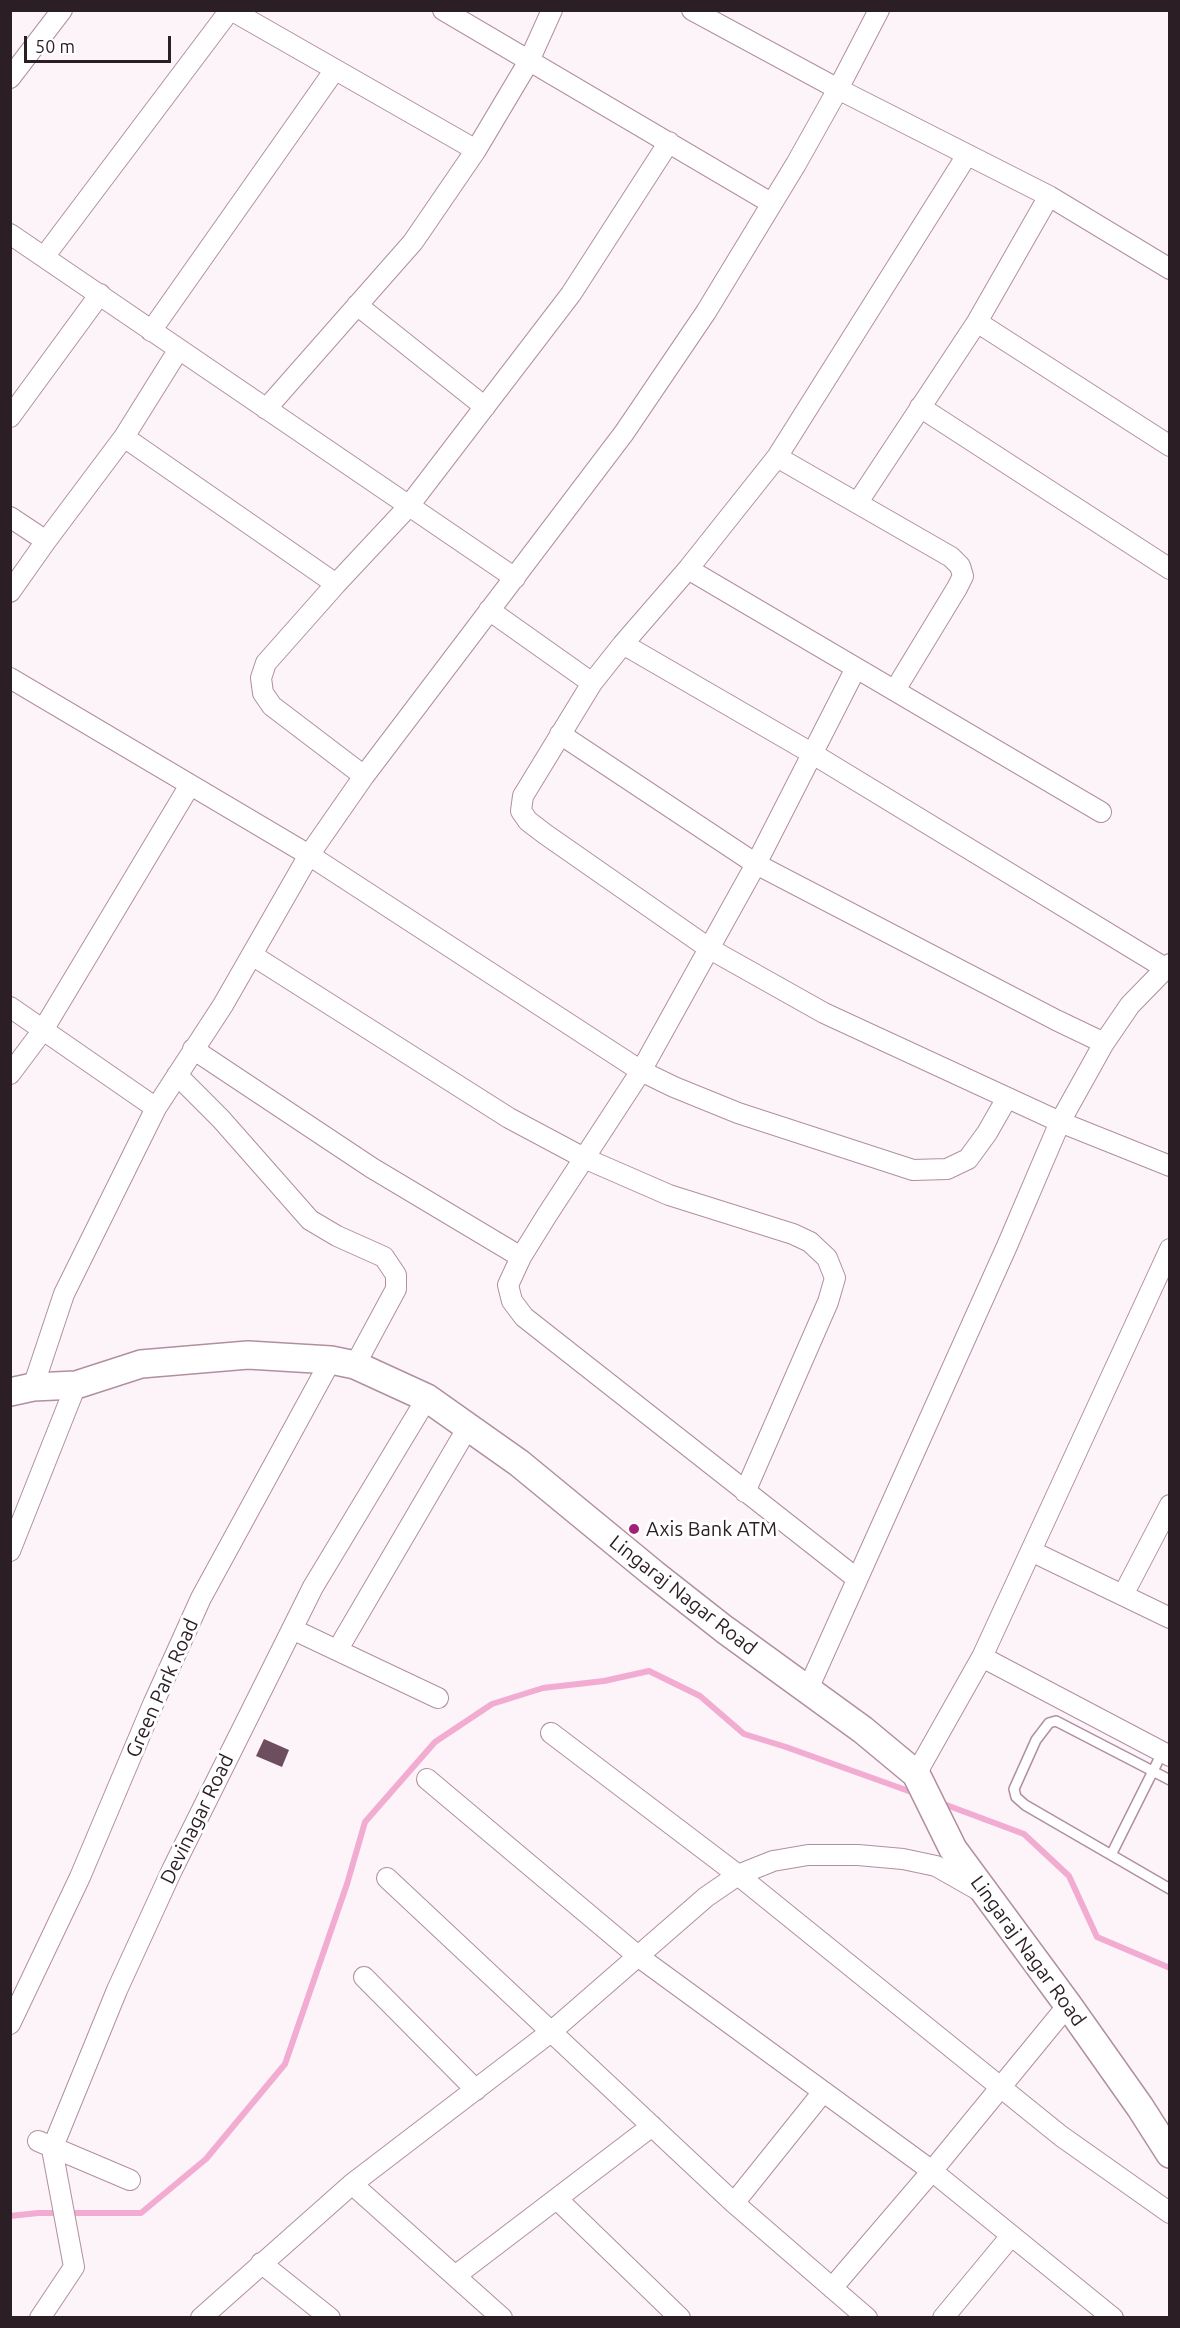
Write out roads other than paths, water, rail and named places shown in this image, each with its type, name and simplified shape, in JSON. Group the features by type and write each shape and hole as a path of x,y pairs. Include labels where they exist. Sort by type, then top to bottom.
{"street":[{"path":"10,78 62,10"},
{"path":"44,257 230,10 476,150"},
{"path":"443,10 771,203"},
{"path":"266,409 413,242 476,150 529,61 552,10"},
{"path":"692,10 838,89 1049,196 1170,268"},
{"path":"22,1389 64,1294 156,1108 192,1049 223,1005 309,855 364,776 624,433 706,312 838,89 879,10"},
{"path":"152,331 334,71"},
{"path":"364,776 272,706 263,693 262,686 261,678 266,663 408,507 571,294 669,142"},
{"path":"967,155 777,458 592,684 524,796 521,811 528,821 710,949 824,1014 1060,1122 1170,1166"},
{"path":"858,502 977,322 1049,196"},
{"path":"10,234 514,578"},
{"path":"13,407 100,294"},
{"path":"357,305 485,407"},
{"path":"977,322 1170,446"},
{"path":"10,592 124,437 179,349"},
{"path":"920,407 1170,569"},
{"path":"124,437 336,584"},
{"path":"777,458 858,502 951,557 960,566 963,576 895,690"},
{"path":"10,517 46,541"},
{"path":"688,569 1101,812"},
{"path":"489,610 592,684"},
{"path":"623,644 813,754 1167,966 1130,1005 1104,1043 1060,1122 955,1363 856,1578 808,1689"},
{"path":"856,668 710,949 641,1071 521,1257 508,1284 512,1301 524,1317 856,1578"},
{"path":"10,678 309,855 641,1071 738,1113 913,1170 946,1169 968,1159 987,1133 1007,1098"},
{"path":"560,734 756,864 1104,1043"},
{"path":"10,1074 43,1030 190,785"},
{"path":"252,955 509,1118 584,1158 669,1195 792,1234 810,1242 827,1258 835,1278 828,1302 745,1492"},
{"path":"10,1007 156,1108"},
{"path":"192,1049 372,1168 521,1257"},
{"name":"Green Park Road","path":"10,2024 80,1877 201,1598 343,1363 396,1289 396,1275 384,1257 337,1236 310,1220 221,1119 177,1075"},
{"path":"920,1782 1031,1551 1170,1248"},
{"name":"Lingaraj Nagar Road","path":"22,1389 76,1385 141,1364 248,1355 343,1363 427,1398 519,1463 698,1608 884,1746 920,1782 953,1850 1068,2005 1170,2154"},
{"path":"10,1551 76,1385"},
{"name":"Devinagar Road","path":"45,2145 167,1880 313,1587 427,1398"},
{"path":"338,1649 468,1427"},
{"path":"1123,1595 1170,1505"},
{"path":"1031,1551 1170,1618"},
{"path":"292,1629 438,1698"},
{"path":"981,1657 1166,1754"},
{"path":"551,1733 738,1875 1061,2136 1170,2213"},
{"path":"427,1779 639,1958 932,2171 1011,2235 1090,2311 1113,2318"},
{"path":"211,2315 261,2263 352,2184 552,2031 639,1958 706,1897 738,1875 773,1861 808,1855 858,1855 903,1859 936,1866 987,1895"},
{"path":"387,1878 734,2203 867,2318"},
{"path":"364,1977 476,2090"},
{"path":"832,2288 932,2171 1068,2005"},
{"path":"734,2203 823,2092"},
{"path":"455,2276 652,2126"},
{"path":"45,2145 130,2180"},
{"path":"40,2318 74,2267 45,2145"},
{"path":"352,2184 502,2318"},
{"path":"557,2199 680,2318"},
{"path":"943,2318 1011,2235"},
{"path":"261,2263 330,2318"}],"lane":[{"path":"1170,1779 1056,1721 1049,1723 1036,1740 1014,1789 1016,1797 1025,1805 1170,1889"},
{"path":"1111,1855 1154,1771 1166,1754"}],"waterway":[{"path":"10,2216 38,2213 141,2213 206,2159 285,2064 347,1884 365,1822 435,1742 492,1704 543,1688 604,1681 649,1671 700,1696 744,1734 917,1794"},
{"path":"941,1803 1024,1834 1069,1876 1097,1937 1170,1968"}],"place":[{"name":"Axis Bank ATM","path":"634,1529"}]}
